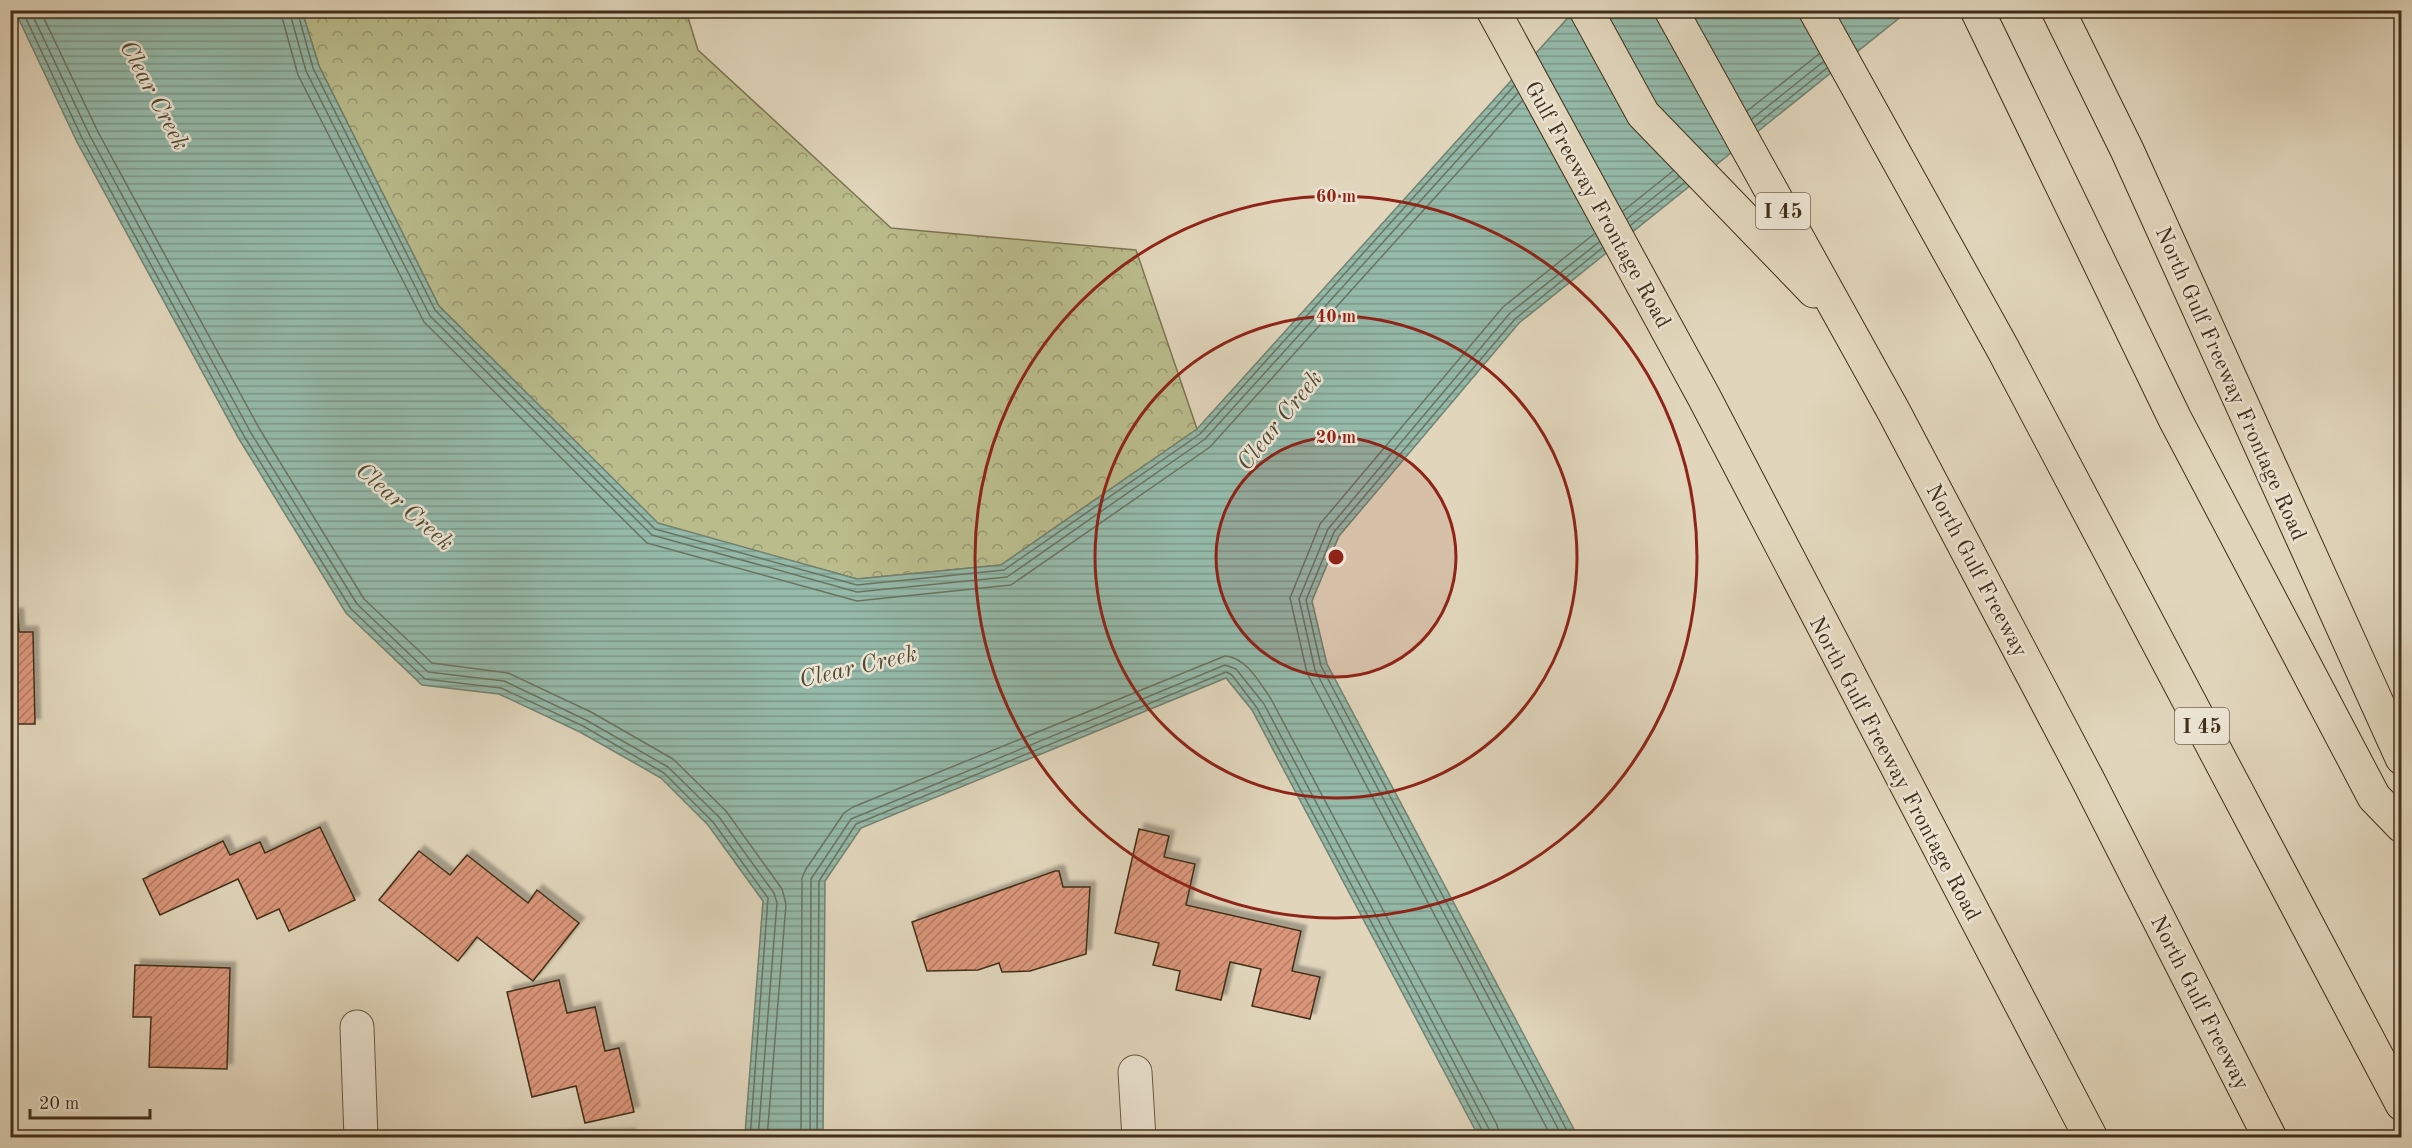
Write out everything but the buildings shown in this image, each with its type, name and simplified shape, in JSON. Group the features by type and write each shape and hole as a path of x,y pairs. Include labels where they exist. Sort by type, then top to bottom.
{"main road":[{"name":"Gulf Freeway Frontage Road","path":"1493,10 1704,397"},
{"path":"1586,10 1643,114 1845,323"},
{"name":"North Gulf Freeway","path":"1671,10 1894,412 2087,778 2270,1137"},
{"name":"I 45","path":"1815,10 2003,349 2402,1104"},
{"path":"1977,10 2175,419 2374,797 2402,826"},
{"name":"North Gulf Freeway Frontage Road","path":"2058,10 2127,150 2402,758"},
{"name":"North Gulf Freeway Frontage Road","path":"1704,397 2091,1137"}],"street":[{"path":"357,1027 361,1137"},
{"path":"1135,1072 1139,1137"}],"green space":[{"path":"302,11 686,11 698,50 891,228 1136,250 1197,429 1001,565 857,579 658,524 439,306 319,66"}],"water":[{"name":"Clear Creek","path":"15,11 302,11 319,66 439,306 658,523 857,579 1001,565 1197,429 1574,11 1908,11 1519,323 1339,536 1312,601 1327,664 1578,1137 1479,1137 1252,710 1226,678 861,828 825,881 823,1137 715,1137 745,1134 763,901 708,825 661,778 580,732 499,694 422,685 346,613 239,439 77,142"}]}
